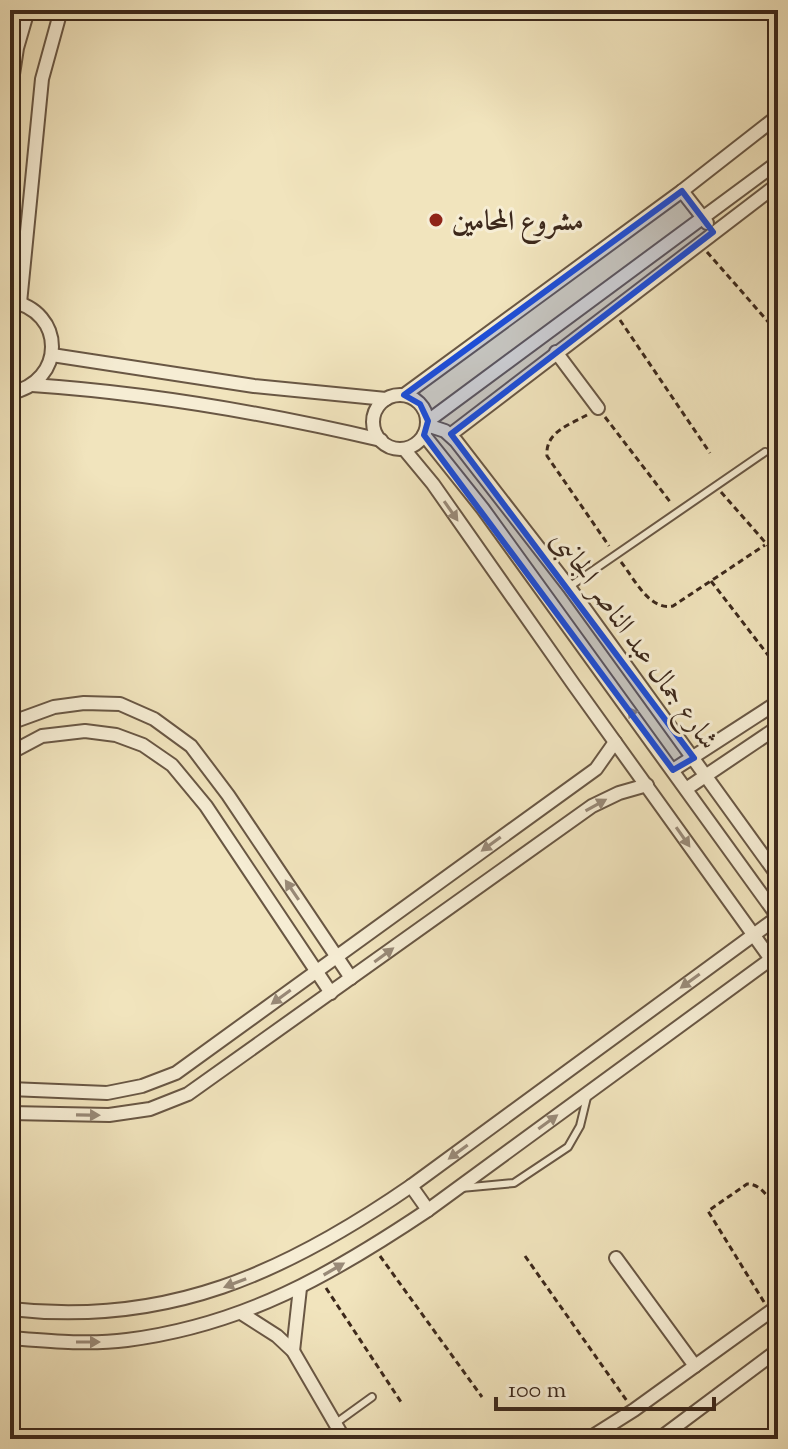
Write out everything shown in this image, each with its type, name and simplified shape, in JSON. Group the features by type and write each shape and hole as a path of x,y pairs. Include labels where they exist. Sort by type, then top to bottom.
{"street":[{"path":"10,94 17,48 28,10"},
{"path":"32,385 48,366 52,341 42,318 15,302 42,79 61,10"},
{"path":"52,355 254,386 386,399 404,395 682,191 778,116"},
{"path":"10,393 32,385 126,392 299,421 381,440 404,449 419,441 426,427 778,162"},
{"path":"450,435 713,232 776,189 762,174"},
{"path":"682,191 713,232"},
{"path":"556,352 598,408"},
{"path":"10,1309 53,1313 122,1311 186,1300 237,1283 318,1247 411,1186 778,917 483,509 426,427 420,404 404,395"},
{"path":"381,440 373,423 379,406 386,399"},
{"name":"شارع جمال عبد الناصر الجانبى","path":"426,427 450,435 569,587 778,876"},
{"path":"10,1338 125,1341 193,1328 241,1313 300,1288 428,1210 587,1093 775,964 433,484 404,449"},
{"path":"673,770 778,702"},
{"path":"10,723 54,707 84,703 120,704 154,719 191,746 228,795 351,978"},
{"path":"686,789 778,727"},
{"path":"10,753 42,736 85,731 116,735 143,745 172,765 206,806 331,993"},
{"path":"10,1089 107,1093 142,1086 186,1066 596,769 615,742"},
{"path":"10,1113 109,1115 150,1109 188,1094 592,806 619,793 647,785"},
{"path":"411,1186 428,1210"},
{"path":"616,1258 695,1366"},
{"path":"293,1351 300,1288"},
{"path":"588,1439 634,1410 774,1308"},
{"path":"241,1313 260,1323 293,1351 343,1437"},
{"path":"659,1439 778,1350"}],"lane":[{"path":"569,587 765,452"},
{"path":"457,1188 514,1183 568,1147 580,1126 587,1093"},
{"path":"335,1424 372,1397"}],"path":[{"path":"699,243 778,333"},
{"path":"613,309 710,453"},
{"path":"678,512 598,408 551,435 546,444 547,456 616,555 654,603 663,608 673,606 765,545"},
{"path":"765,452 778,431"},
{"path":"716,486 778,557"},
{"path":"711,581 778,668"},
{"path":"774,1308 708,1211 747,1184 753,1184 759,1187 778,1213"},
{"path":"373,1246 482,1397"},
{"path":"525,1256 634,1410"},
{"path":"321,1277 336,1306 401,1402"}],"highlighted area":[{"path":"682,191 713,232 451,434 694,758 673,770 424,435 428,421 420,404 404,395"}],"place":[{"name":"مشروع المحامين","path":"436,220"}]}
